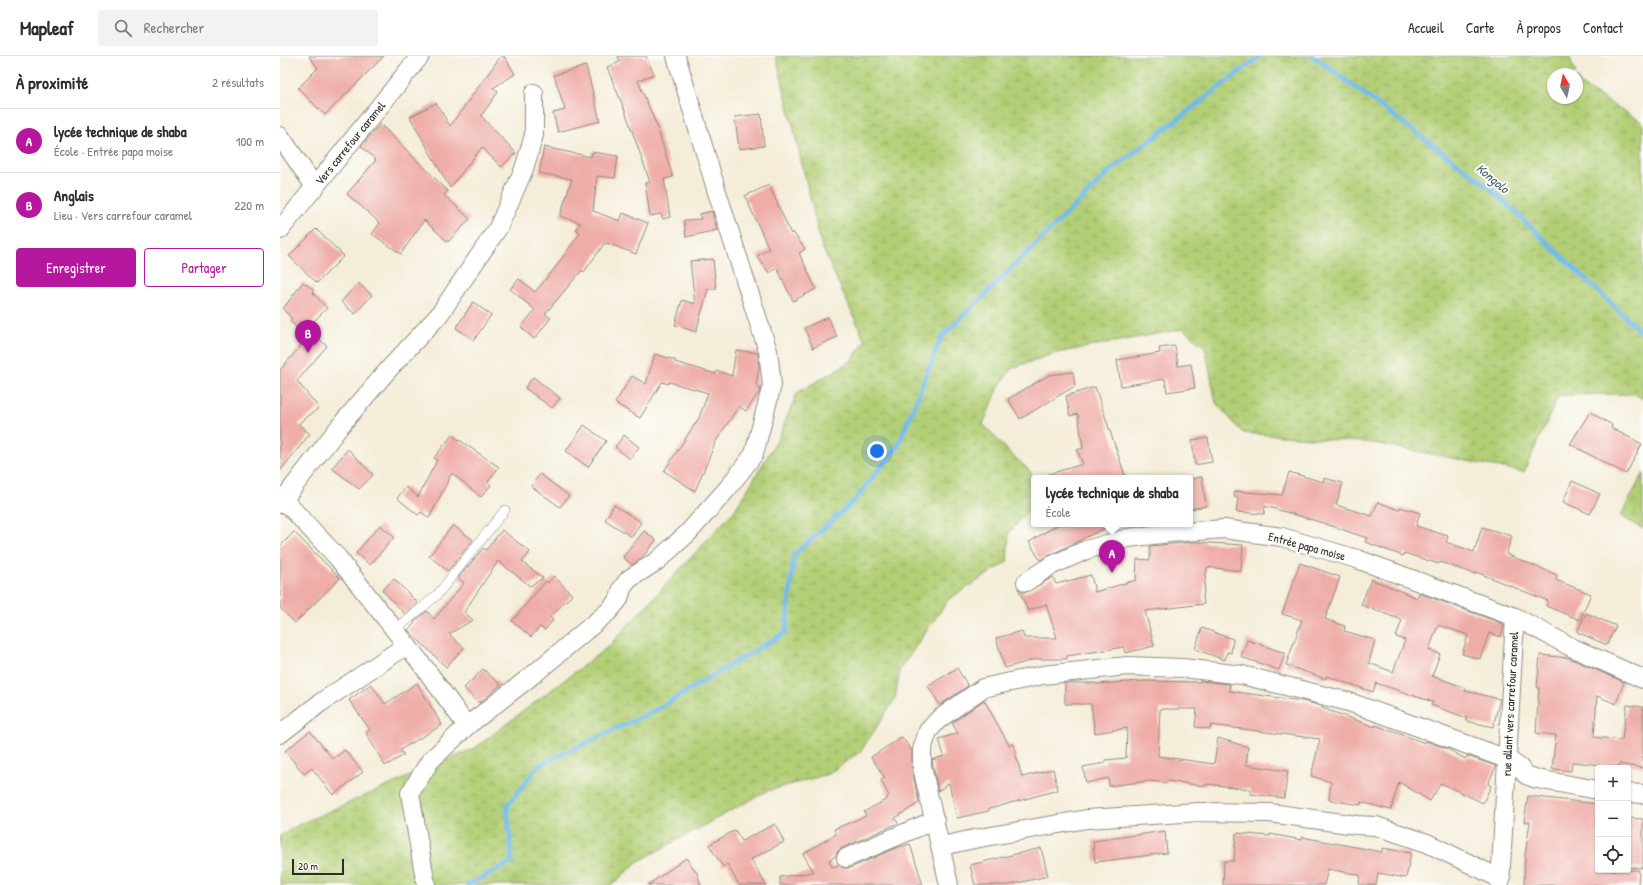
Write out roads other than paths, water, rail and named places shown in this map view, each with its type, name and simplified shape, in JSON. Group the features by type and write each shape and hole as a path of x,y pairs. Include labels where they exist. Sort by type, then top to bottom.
{"street":[{"name":"Vers carrefour caramel","path":"280,230 420,56"},
{"path":"426,885 410,793 430,761 467,726 534,674 609,611 619,599 622,588 629,579 657,561 688,533 728,488 754,454 772,385 768,351 719,199 676,56"},
{"path":"467,726 407,645 338,558 281,499 388,370 439,315 498,228 524,169 534,135 534,93"},
{"path":"280,136 315,188"},
{"name":"Entrée papa moise","path":"1026,582 1050,566 1086,550 1128,538 1224,529 1282,537 1357,559 1515,618"},
{"name":"rue allant vers carrefour caramel","path":"1501,882 1515,618 1573,648 1643,679"},
{"path":"280,734 320,703 407,645"},
{"path":"949,885 942,846 922,767 922,750 928,731 939,719 983,688 1043,674 1127,666 1183,668 1242,675 1348,702 1507,759 1520,768 1526,775 1537,779 1595,789"},
{"path":"1631,793 1643,794"},
{"path":"942,846 1088,819 1199,812 1270,813 1356,825 1376,826 1427,843 1501,882"},
{"path":"846,858 935,820"}],"lane":[{"path":"395,630 437,595 505,510"}],"waterway":[{"path":"468,885 512,862 507,806 539,765 654,711 786,632 794,555 852,503 898,446 941,338 1110,171 1260,56"},
{"name":"Kongolo","path":"1313,56 1488,186 1643,334"}],"place":[{"name":"Anglais","path":"308,353"},
{"name":"lycée technique de shaba","path":"1112,573"}]}
